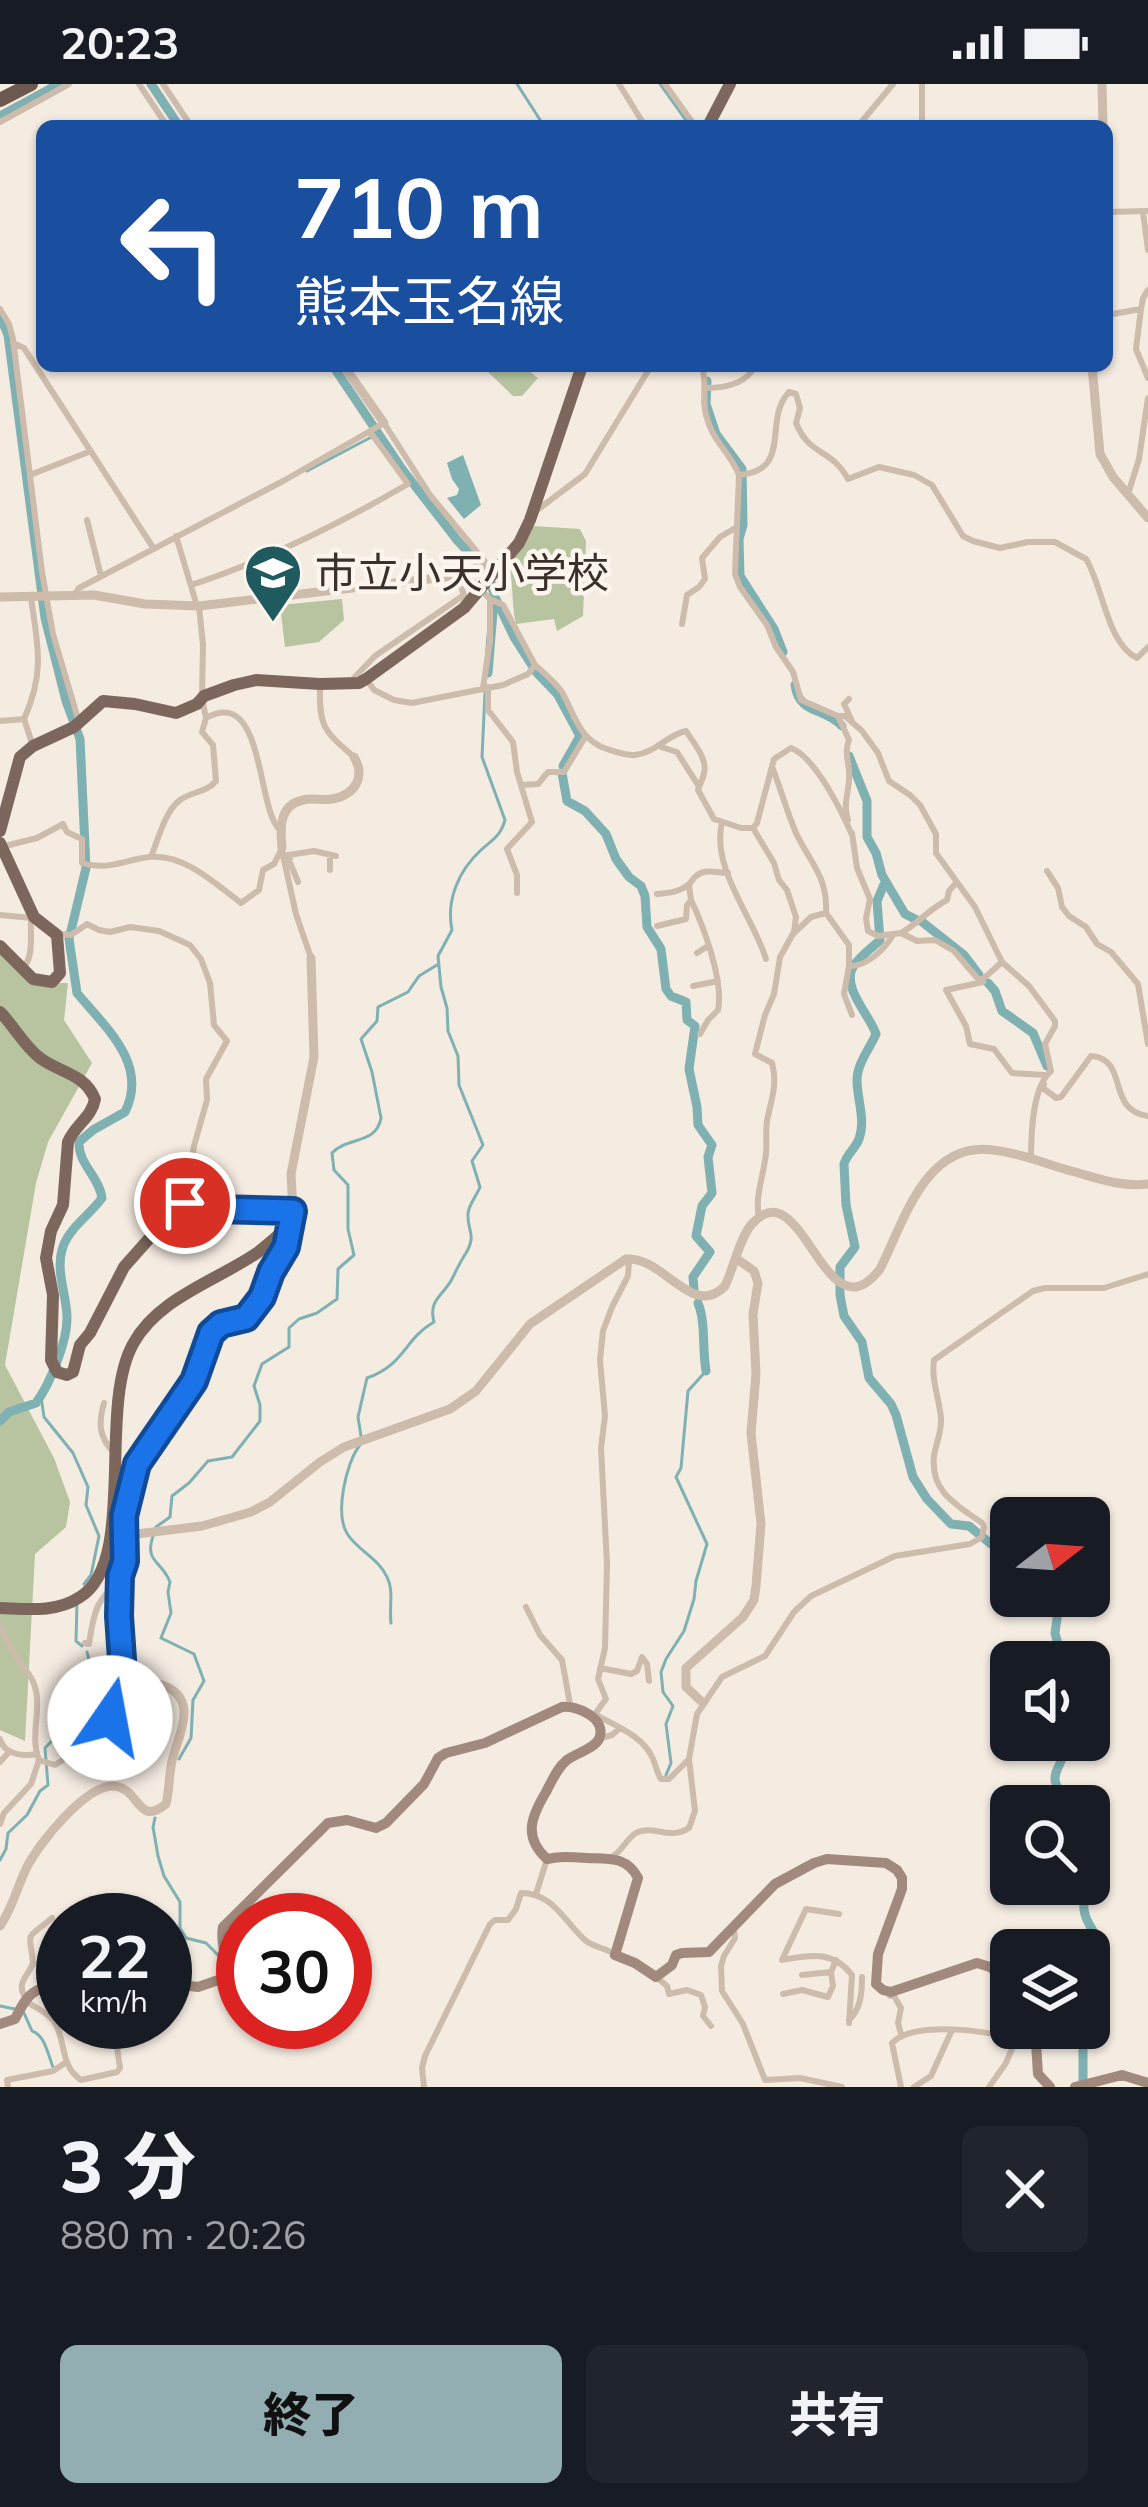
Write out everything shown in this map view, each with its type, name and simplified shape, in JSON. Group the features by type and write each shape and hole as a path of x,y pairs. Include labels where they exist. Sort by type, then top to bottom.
{"highway":[{"path":"0,100 31,84"}],"main road":[{"path":"711,120 730,84"},
{"path":"0,831 20,757 80,722 103,701 176,712 256,680 359,683 451,619 489,582 519,543 580,372"},
{"path":"0,946 33,979 52,982 58,978 64,935 32,918 1,845"},
{"path":"0,1012 38,1057 77,1077 95,1099 68,1142 63,1205 46,1258 53,1295 54,1367 62,1374 73,1372 80,1346 124,1267 178,1206 185,1203 292,1217"},
{"path":"0,1608 33,1610 66,1604 83,1596 98,1578 118,1532 114,1454 119,1377 138,1336 170,1305 259,1251 292,1217"},
{"path":"192,1987 224,1978 223,1927 328,1823 346,1820 376,1828 424,1784 438,1758 570,1706 591,1714 599,1727 598,1739 559,1769 530,1827 533,1842 547,1859 564,1855 618,1860 635,1870 638,1878 615,1955 656,1977 682,1952 709,1952 775,1884 826,1859 886,1863 902,1877 878,1954 874,1979 883,1990 891,1992 963,1966 990,1967"},
{"path":"0,2024 15,2019 24,1998 36,1990"},
{"path":"1037,2049 1038,2074 1050,2087"},
{"path":"1081,2085 1122,2075 1148,2083"}],"street":[{"path":"0,122 69,84"},
{"path":"139,84 163,120"},
{"path":"163,84 187,120"},
{"path":"619,84 641,120"},
{"path":"665,84 691,120"},
{"path":"863,120 893,84"},
{"path":"922,84 922,120"},
{"path":"1102,84 1103,120"},
{"path":"16,91 24,108"},
{"path":"1113,212 1146,212 1148,250"},
{"path":"1148,290 1136,350 1148,379"},
{"path":"0,309 9,324 30,475 40,595 38,673 24,719 33,746"},
{"path":"1113,314 1141,309"},
{"path":"9,342 24,348 36,366"},
{"path":"40,372 154,549"},
{"path":"348,372 489,582 534,667 560,688 585,737 597,746 632,756 686,731 706,770 698,785"},
{"path":"532,512 585,474 647,372"},
{"path":"703,372 704,410 715,439 740,475 735,574 793,672 801,700 845,716 878,753 889,781 920,805 936,834 936,853 975,907 1002,962 1041,1000 1055,1021 1045,1044 1051,1070 1045,1075 1031,1126 1031,1160"},
{"path":"707,388 729,386 752,372"},
{"path":"1092,372 1098,446 1106,467 1148,518"},
{"path":"740,475 760,471 772,460 782,400 789,392 796,394 800,408 796,424 806,443 832,457 848,478 879,466 914,475 932,484 963,536 973,542 1000,548 1055,542 1086,559 1128,655 1137,658 1148,647"},
{"path":"1127,494 1139,459 1148,398"},
{"path":"74,594 382,424"},
{"path":"191,585 291,546 408,484 372,432"},
{"path":"30,475 91,451"},
{"path":"87,520 101,576"},
{"path":"682,624 687,595 705,579 702,558 720,537 739,526"},
{"path":"151,857 174,805 217,781 213,745 202,732 206,718 198,606 176,536"},
{"path":"0,597 74,594 198,606 458,577 489,582"},
{"path":"458,577 489,582"},
{"path":"350,682 376,656 464,595 458,577"},
{"path":"489,582 488,710 513,742 532,822 507,849 518,893"},
{"path":"40,595 80,722"},
{"path":"366,679 374,690 405,703 503,686 534,667"},
{"path":"0,1739 9,1752 60,1762 104,1727 123,1674 119,1616 125,1549 118,1532 141,1455 194,1381 211,1333 221,1324 246,1318 262,1297 286,1247 292,1217 291,1174 314,1057 311,958 296,914 280,830 284,813 297,802 333,799 356,786 360,776 354,757 320,722 320,684"},
{"path":"849,700 844,704 854,724"},
{"path":"206,718 227,712 244,725 256,748 274,825 280,830"},
{"path":"838,716 849,740 845,752 850,775 844,799 857,868 870,899 866,927 873,935 897,934 947,900 956,883"},
{"path":"0,721 24,719"},
{"path":"521,784 538,784 548,772 564,772 585,737"},
{"path":"658,747 677,752 709,814 722,822 753,828"},
{"path":"753,828 774,759 785,749 797,749 806,756 852,835"},
{"path":"772,766 798,836 822,880 826,913 850,945 852,966 844,994 852,1015"},
{"path":"722,822 720,849 766,958"},
{"path":"1,845 37,838 63,824 82,839 86,865 115,866 151,857 182,860 241,903 259,890 262,870 282,852"},
{"path":"753,828 793,905 793,934"},
{"path":"282,852 333,856 330,870"},
{"path":"294,852 290,860 298,882"},
{"path":"1047,871 1069,916 1111,952 1138,984 1148,1044"},
{"path":"657,894 675,892 699,873 728,873"},
{"path":"689,884 721,991 718,1010 700,1034"},
{"path":"657,926 686,919 691,900"},
{"path":"759,1218 758,1193 775,1075 772,1064 755,1054 780,957 793,934 811,917 826,913"},
{"path":"0,915 32,918 31,952 22,968"},
{"path":"64,935 87,924 110,932 130,927 159,931 190,945 201,959 210,983 214,1025 226,1041 206,1079 207,1100 185,1203"},
{"path":"852,966 870,959 897,934"},
{"path":"897,934 917,941 935,940 983,979"},
{"path":"698,953 708,946"},
{"path":"1002,962 984,982 946,990 966,1026 970,1044 994,1049 1012,1073 1045,1075"},
{"path":"693,986 718,981"},
{"path":"1045,1075 1043,1088 1056,1098 1066,1092 1091,1056 1105,1058 1112,1064 1116,1087 1126,1101 1138,1115 1148,1117"},
{"path":"118,1532 161,1533 261,1508 353,1442 439,1414 476,1391 530,1324 629,1258 650,1262 701,1298 718,1294 749,1226 772,1214 790,1218 840,1283 861,1284 873,1278 932,1172 977,1149 1113,1184 1148,1184"},
{"path":"629,1258 628,1276 604,1331 600,1360 607,1564 605,1648 598,1679 606,1699 591,1714 633,1735 652,1756 661,1778 669,1779 689,1759"},
{"path":"703,1703 686,1687 686,1668 750,1608 761,1543 751,1433 758,1283 754,1271 737,1259"},
{"path":"618,1860 635,1833 675,1835 689,1828 695,1811 689,1759 697,1714 728,1672 765,1656 804,1600 895,1556 970,1544 983,1534 982,1523 947,1499 936,1478 934,1456 941,1423 934,1360 1033,1291 1104,1288 1148,1274"},
{"path":"104,1403 102,1440 114,1454"},
{"path":"85,1643 89,1644 100,1603 120,1576"},
{"path":"526,1607 540,1635 562,1660 570,1706"},
{"path":"0,1626 33,1679 34,1731 42,1760 32,1784 0,1823"},
{"path":"600,1668 631,1674 642,1657 649,1681"},
{"path":"0,1926 12,1909 30,1861 62,1820 89,1796 116,1786 149,1812 166,1804 183,1707 167,1687 123,1674"},
{"path":"598,1739 620,1728"},
{"path":"0,1762 9,1752"},
{"path":"536,1894 547,1859"},
{"path":"424,2087 425,2056 490,1924 508,1920 521,1893 549,1901 590,1944 615,1955"},
{"path":"839,1914 806,1909 782,1960 820,1953 844,1965 852,1975 849,2022 860,2002 862,1977"},
{"path":"731,1928 735,1938 724,1956 722,1991 743,2024 765,2080 800,2078 842,2087"},
{"path":"36,1931 28,1943 33,1964 20,1990 53,2019 65,2063 81,2080 117,2072 116,2049"},
{"path":"783,1994 802,1990 828,1997 836,1960"},
{"path":"802,1975 831,1972"},
{"path":"656,1977 669,1994 687,1990 701,1995 711,2026"},
{"path":"890,1996 901,2008 902,2035"},
{"path":"914,2087 931,2076 952,2030"},
{"path":"901,2087 892,2043 902,2035 952,2030 990,2033"},
{"path":"989,2087 1012,2049"},
{"path":"8,2087 7,2080 53,2072 65,2063"}],"green space":[{"path":"488,372 530,372 538,378 522,396 513,396"},
{"path":"533,526 580,529 586,541 583,616 557,631 554,619 516,624 508,561"},
{"path":"342,599 344,620 319,642 285,647 280,605"},
{"path":"0,954 32,983 68,983 64,1020 92,1063 48,1142 36,1183 5,1365 54,1458 70,1502 66,1527 35,1554 25,1741 0,1730"}],"water":[{"path":"463,455 481,505 464,519 447,498 459,489 447,463"}],"waterway":[{"path":"0,116 59,84"},
{"path":"151,84 175,120"},
{"path":"517,84 540,120"},
{"path":"660,84 686,120"},
{"path":"0,316 8,335 45,618 80,739 86,868 69,939 77,993 111,1033 132,1078 125,1112 79,1142 102,1198 62,1250 67,1316 57,1361 36,1403 9,1412 0,1421"},
{"path":"337,372 402,469 489,575 514,637 558,695 580,736 563,766"},
{"path":"707,381 706,404 716,434 742,469 740,576 783,652"},
{"path":"307,471 379,433"},
{"path":"488,673 494,600"},
{"path":"795,685 807,706 842,726"},
{"path":"361,1436 358,1417 367,1378 389,1366 434,1322 435,1303 469,1247 468,1211 480,1187 472,1161 483,1145 459,1085 458,1056 448,1031 438,956 452,930 452,897 460,877 505,820 482,757 485,693"},
{"path":"849,756 867,801 867,837 882,875 905,914 917,920"},
{"path":"562,773 567,801 585,811 606,834 616,859 641,886 647,927 661,949 666,989 686,1002 687,1020 695,1026 689,1069 698,1125 712,1145 708,1157 712,1193 702,1206 696,1236 710,1252 693,1277 694,1289"},
{"path":"885,882 877,901 880,940 857,961 850,977 876,1034 858,1074 861,1132 844,1164 855,1247 840,1267 840,1295 844,1316 862,1342 869,1378 896,1415 913,1477 951,1524 969,1526 990,1543"},
{"path":"921,921 964,955 979,975"},
{"path":"156,1527 170,1517 172,1496 208,1461 232,1457 260,1421 254,1386 262,1364 289,1347 289,1328 337,1299 338,1269 354,1255 348,1229 348,1185 334,1170 332,1153 368,1136 381,1118 361,1039 377,1021 378,1007 408,992 419,976 437,965"},
{"path":"988,983 1002,1011 1033,1033 1047,1066"},
{"path":"698,1303 706,1371"},
{"path":"666,1775 671,1763 666,1724 673,1706 663,1692 661,1672 684,1631 707,1544 676,1477 681,1468 688,1391 706,1371"},
{"path":"41,1397 44,1417 73,1453 88,1487 86,1505 99,1536 91,1575 84,1584"},
{"path":"360,1445 350,1463 342,1515 348,1535 387,1577 391,1623"},
{"path":"153,1536 152,1556 170,1582 171,1613 161,1638 194,1654 204,1681 193,1700 191,1738 179,1759"},
{"path":"77,1603 76,1641 82,1646"},
{"path":"1057,1617 1057,1641"},
{"path":"0,1860 8,1833 48,1785 45,1748 75,1717 88,1695 87,1652"},
{"path":"1056,1785 1061,1761"},
{"path":"155,1818 158,1856 180,1902 180,1928 186,1938 206,1943 216,1953"},
{"path":"1084,1905 1092,1929"},
{"path":"0,2006 15,2009"},
{"path":"24,2013 53,2067"},
{"path":"1083,2049 1083,2087"}],"place":[{"name":"市立小天小学校","path":"273,624"}],"route":[{"path":"110,1718 123,1674 120,1576 125,1561 124,1516 137,1464 194,1381 211,1333 221,1324 249,1316 262,1297 291,1233 293,1211 214,1209 185,1203"}]}
